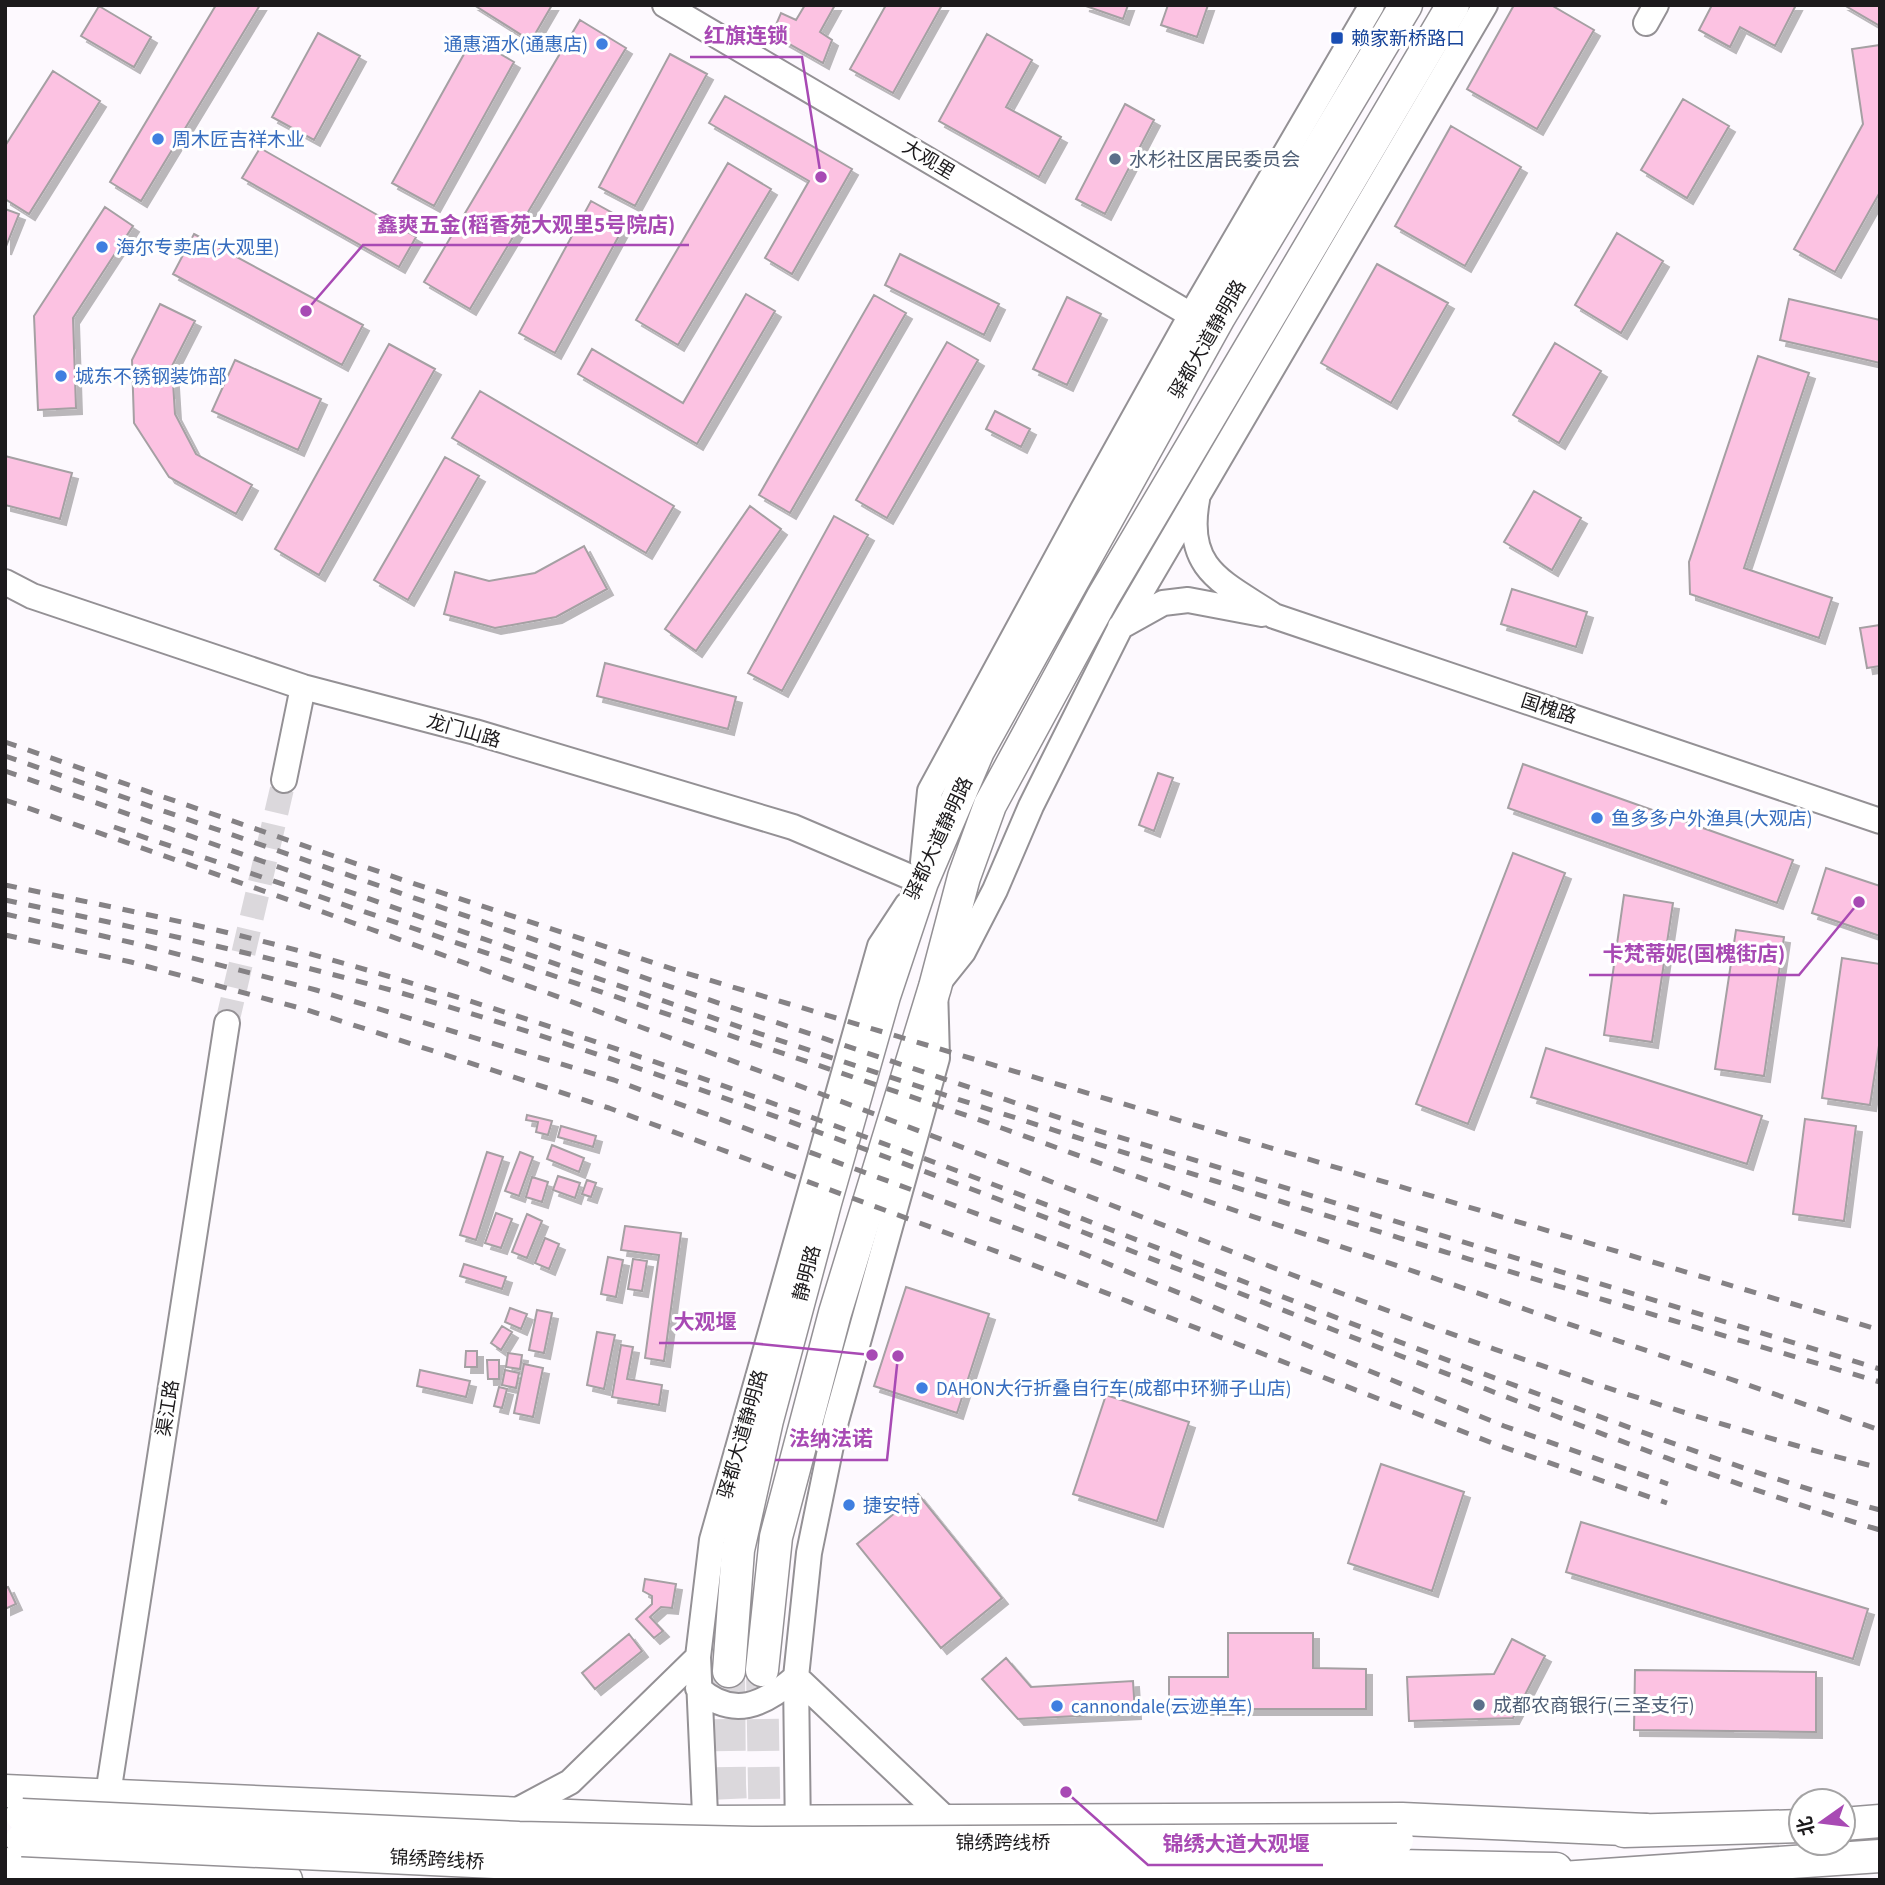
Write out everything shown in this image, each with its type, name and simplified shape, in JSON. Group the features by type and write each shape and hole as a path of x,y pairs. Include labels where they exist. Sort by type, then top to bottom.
{"main road":[{"name":"驿都大道静明路","path":"922,882 985,739 1219,317 1405,5"},
{"name":"驿都大道静明路","path":"935,986 964,877 990,805 1011,765 1103,597 1453,5"},
{"name":"静明路","path":"729,1671 738,1550 767,1420 884,996 922,882"},
{"name":"静明路","path":"762,1670 779,1524 835,1312 935,986"},
{"path":"11,1827 108,1794 706,1822 1402,1819 1646,1830"},
{"path":"1857,1823 1880,1821"},
{"path":"1397,1853 1646,1830 1787,1826"},
{"path":"11,1827 83,1874 286,1880"},
{"name":"锦绣跨线桥","path":"11,1827 516,1863 752,1869 1397,1853"},
{"path":"1397,1853 1652,1871"},
{"path":"1533,1880 1880,1856"}],"street":[{"name":"大观里","path":"665,5 1191,315"},
{"path":"922,882 930,791 1191,315 1372,5"},
{"path":"935,986 963,951 995,890 1031,806 1120,628 1199,489 1485,5"},
{"name":"国槐路","path":"1199,489 1193,523 1197,552 1208,568 1224,583 1274,616 1880,821"},
{"name":"龙门山路","path":"5,582 32,596 303,687 475,732 793,827 922,882"},
{"path":"1120,628 1163,603 1188,600 1274,616"},
{"path":"284,780 303,687"},
{"name":"驿都大道静明路","path":"708,1880 698,1657 712,1540 880,946 922,882"},
{"name":"驿都大道静明路","path":"799,1880 796,1677 809,1553 836,1421 937,1058 935,986"},
{"name":"渠江路","path":"108,1794 227,1023"},
{"path":"514,1812 570,1782 698,1657"},
{"path":"698,1688 711,1700 740,1706 754,1704 775,1695 796,1677 947,1820"}],"building":[{"path":"216,5 260,5 141,201 110,182"},
{"path":"474,5 552,5 531,41"},
{"path":"805,5 835,5 820,32 832,40 823,63 772,34 781,13 796,20"},
{"path":"886,5 942,5 893,93 850,69"},
{"path":"1083,5 1128,5 1123,19"},
{"path":"1168,5 1208,5 1197,37 1161,25"},
{"path":"1514,5 1551,5 1594,30 1537,129 1467,89"},
{"path":"1712,5 1796,5 1775,46 1740,27 1730,47 1699,30"},
{"path":"1844,5 1880,5 1880,26"},
{"path":"99,6 151,37 134,67 81,36"},
{"path":"580,20 626,48 470,309 424,282"},
{"path":"318,33 360,56 314,140 272,117"},
{"path":"987,34 1032,60 1006,107 1061,137 1039,177 939,121"},
{"path":"473,38 514,62 434,206 392,183"},
{"path":"1880,45 1880,192 1835,272 1794,249 1863,124 1852,49"},
{"path":"670,54 707,74 635,206 599,187"},
{"path":"53,71 100,101 29,214 5,199 5,146"},
{"path":"725,96 852,169 792,274 765,258 809,181 709,123"},
{"path":"1683,99 1729,126 1687,198 1641,170"},
{"name":"水杉社区居民委员会","path":"1125,104 1154,120 1105,214 1076,199"},
{"path":"1451,126 1521,167 1465,266 1395,226"},
{"path":"260,148 416,237 399,267 242,178"},
{"path":"728,163 771,189 678,345 636,320"},
{"path":"591,201 627,221 555,353 519,333"},
{"path":"105,207 133,226 73,318 76,408 38,410 34,316"},
{"path":"5,209 19,214 5,249"},
{"path":"1617,233 1663,261 1621,333 1575,305"},
{"path":"194,234 363,325 342,365 173,274"},
{"path":"900,254 999,304 984,335 885,285"},
{"path":"1377,264 1448,303 1391,403 1321,363"},
{"path":"746,294 775,311 697,444 578,374 592,349 683,403"},
{"path":"874,295 906,313 790,513 759,495"},
{"path":"1067,297 1101,314 1067,385 1033,369"},
{"path":"1789,299 1880,320 1880,363 1780,340"},
{"path":"160,304 195,321 172,366 175,414 196,454 252,485 236,514 169,477 134,423 132,360"},
{"path":"947,342 978,360 887,518 856,500"},
{"path":"1555,343 1601,371 1559,443 1513,415"},
{"path":"389,344 435,369 319,575 275,549"},
{"path":"1758,356 1809,373 1744,568 1832,598 1819,638 1690,594 1689,562"},
{"path":"235,360 321,399 298,450 212,411"},
{"path":"480,391 674,506 646,553 452,438"},
{"path":"995,411 1030,429 1021,447 986,429"},
{"path":"5,456 72,473 60,519 5,505"},
{"path":"445,457 479,476 408,600 374,580"},
{"path":"1534,491 1581,518 1552,570 1504,542"},
{"path":"750,506 781,529 696,651 665,629"},
{"path":"834,516 868,535 782,691 748,673"},
{"path":"584,546 607,589 556,617 495,628 444,614 455,572 489,581 535,573"},
{"path":"1512,589 1587,612 1576,647 1501,624"},
{"path":"1880,625 1880,666 1867,668 1860,628"},
{"path":"605,663 736,697 728,729 597,696"},
{"path":"1523,764 1793,860 1777,903 1508,808"},
{"path":"1158,773 1173,778 1154,831 1139,825"},
{"path":"1513,853 1565,873 1468,1124 1416,1104"},
{"path":"1826,868 1880,886 1880,936 1812,913"},
{"path":"1624,895 1673,903 1652,1042 1604,1035"},
{"path":"1736,930 1784,937 1764,1076 1715,1069"},
{"path":"1842,958 1880,964 1880,1039 1870,1105 1822,1098"},
{"path":"1546,1048 1762,1116 1747,1164 1531,1097"},
{"path":"527,1115 552,1121 548,1135 536,1132 538,1122 526,1120"},
{"path":"1805,1119 1856,1126 1844,1221 1793,1214"},
{"path":"561,1126 596,1136 593,1147 558,1137"},
{"path":"552,1145 584,1158 579,1172 547,1159"},
{"path":"487,1152 503,1157 476,1240 460,1235"},
{"path":"520,1152 533,1157 519,1196 505,1191"},
{"path":"558,1176 580,1183 575,1198 553,1190"},
{"path":"532,1177 548,1182 542,1202 526,1197"},
{"path":"587,1180 596,1183 591,1197 582,1194"},
{"path":"496,1213 512,1219 501,1248 485,1243"},
{"path":"527,1214 542,1221 527,1258 512,1252"},
{"path":"625,1226 681,1233 664,1361 645,1358 659,1255 621,1250"},
{"path":"545,1238 559,1244 549,1269 535,1263"},
{"path":"608,1257 623,1260 616,1297 601,1294"},
{"path":"633,1259 647,1261 642,1291 628,1289"},
{"path":"464,1264 506,1277 502,1289 460,1276"},
{"path":"906,1287 989,1314 957,1413 874,1386"},
{"path":"510,1308 527,1314 521,1329 505,1322"},
{"path":"537,1310 552,1313 544,1353 529,1350"},
{"path":"502,1326 512,1332 501,1350 491,1343"},
{"path":"597,1332 615,1335 604,1389 587,1385"},
{"path":"621,1345 633,1347 627,1379 662,1385 659,1405 612,1397"},
{"path":"466,1351 477,1351 477,1367 465,1367"},
{"path":"508,1353 522,1355 520,1369 506,1367"},
{"path":"487,1360 499,1360 499,1379 488,1379"},
{"path":"524,1364 543,1368 533,1417 514,1413"},
{"path":"420,1370 470,1381 466,1397 417,1386"},
{"path":"505,1370 519,1373 516,1388 502,1385"},
{"path":"499,1387 507,1389 502,1408 494,1406"},
{"path":"1106,1395 1189,1422 1157,1521 1073,1494"},
{"path":"1381,1464 1464,1492 1432,1591 1348,1563"},
{"path":"918,1494 1002,1598 941,1648 857,1544"},
{"path":"1581,1522 1868,1609 1853,1659 1566,1572"},
{"path":"645,1579 676,1584 672,1608 661,1607 650,1617 663,1631 654,1638 636,1619 652,1604 652,1596 643,1591"},
{"path":"8,1587 16,1604 5,1609 5,1588"},
{"path":"1228,1633 1313,1633 1313,1668 1366,1669 1366,1709 1169,1709 1169,1677 1228,1677"},
{"path":"629,1634 642,1651 595,1689 582,1673"},
{"path":"1512,1639 1545,1656 1513,1718 1409,1721 1407,1677 1494,1674"},
{"path":"1006,1658 1031,1687 1133,1681 1135,1713 1018,1719 982,1679"},
{"path":"1635,1670 1816,1672 1816,1732 1634,1730"}],"tunnel":[{"path":"227,1023 284,780"},
{"path":"729,1671 733,1848"},
{"path":"762,1671 765,1847"}],"railway":[{"path":"5,742 403,880 679,971 1880,1330"},
{"path":"5,756 674,988 1093,1129 1880,1369"},
{"path":"5,771 595,978 951,1097 1182,1171 1880,1382"},
{"path":"5,800 726,1058 1418,1322 1647,1401 1880,1468"},
{"path":"114,827 974,1118 1169,1188 1880,1430"},
{"path":"5,885 166,918 285,947 560,1030 947,1167 1639,1431 1759,1473 1880,1510"},
{"path":"5,900 297,965 469,1013 602,1056 930,1173 1672,1460 1880,1530"},
{"path":"5,914 134,943 316,990 614,1080 1067,1247 1504,1426 1668,1484"},
{"path":"5,935 131,962 307,1010 609,1108 1060,1275 1500,1446 1667,1503"}],"place":[{"name":"赖家新桥路口","path":"1337,38"},
{"name":"通惠酒水(通惠店)","path":"602,44"},
{"name":"周木匠吉祥木业","path":"158,139"},
{"name":"水杉社区居民委员会","path":"1115,159"},
{"name":"红旗连锁","path":"821,177"},
{"name":"海尔专卖店(大观里)","path":"102,247"},
{"name":"鑫爽五金(稻香苑大观里5号院店)","path":"306,311"},
{"name":"城东不锈钢装饰部","path":"61,376"},
{"name":"鱼多多户外渔具(大观店)","path":"1597,818"},
{"name":"卡梵蒂妮(国槐街店)","path":"1859,902"},
{"name":"大观堰","path":"872,1355"},
{"name":"法纳法诺","path":"898,1356"},
{"name":"DAHON大行折叠自行车(成都中环狮子山店)","path":"922,1388"},
{"name":"捷安特","path":"849,1505"},
{"name":"成都农商银行(三圣支行)","path":"1479,1705"},
{"name":"cannondale(云迹单车)","path":"1057,1706"},
{"name":"锦绣大道大观堰","path":"1066,1792"}]}
